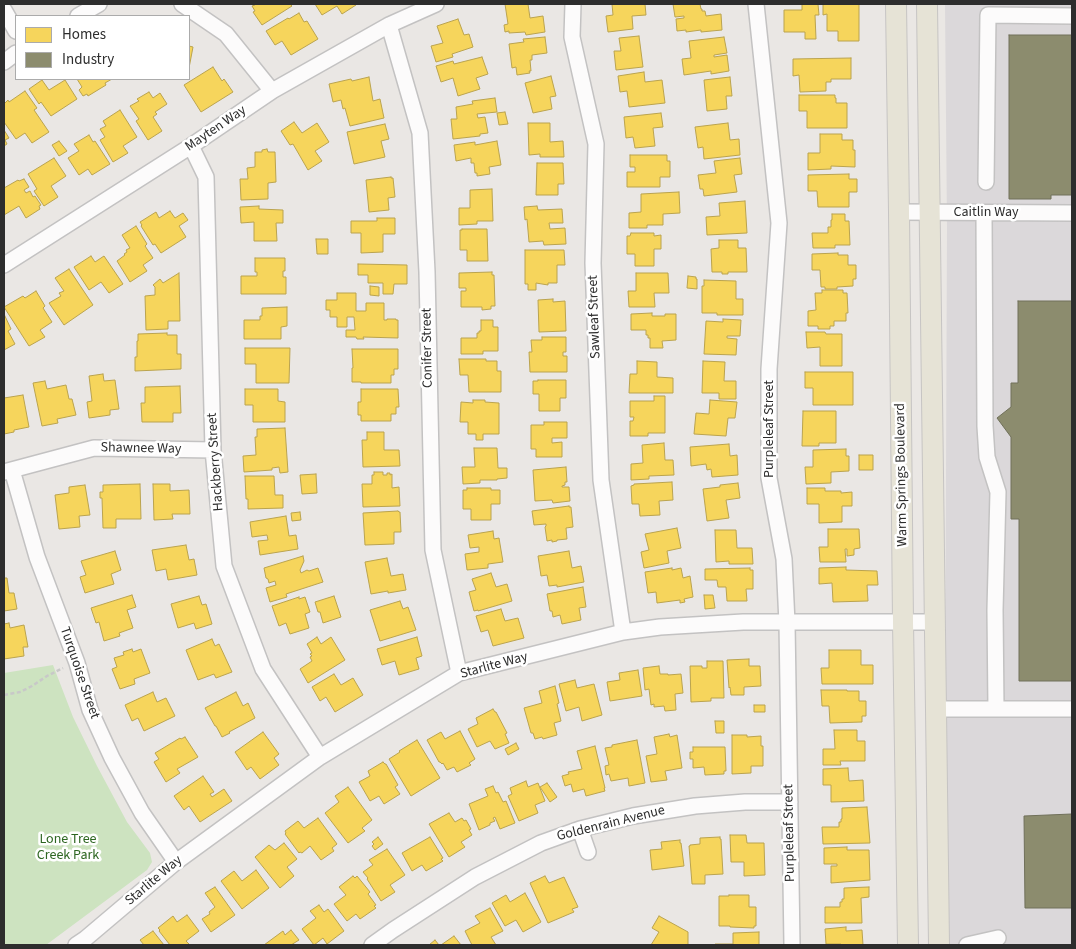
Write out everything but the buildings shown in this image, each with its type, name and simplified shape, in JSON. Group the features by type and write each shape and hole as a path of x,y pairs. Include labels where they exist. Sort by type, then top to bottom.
{"main road":[{"name":"Warm Springs Boulevard","path":"896,4 908,945"},
{"path":"927,4 940,945"}],"street":[{"path":"80,15 99,4"},
{"path":"182,4 226,34 272,91"},
{"name":"Mayten Way","path":"4,265 191,146 272,91 389,25 436,4"},
{"name":"Sawleaf Street","path":"573,4 572,37 596,144 593,263 601,480 623,632"},
{"name":"Purpleleaf Street","path":"756,4 779,223 770,369 769,478 784,559 787,622 792,945"},
{"path":"4,10 15,29"},
{"path":"986,182 988,15 1072,16"},
{"name":"Conifer Street","path":"389,25 420,132 427,272 433,550 459,673"},
{"path":"4,62 15,54"},
{"name":"Hackberry Street","path":"191,146 206,177 213,450 224,566 263,669 320,757"},
{"name":"Caitlin Way","path":"899,212 1072,213"},
{"path":"984,213 985,426 987,457 998,492 996,709"},
{"name":"Shawnee Way","path":"8,471 94,448 213,450"},
{"name":"Turquoise Street","path":"8,471 37,557 77,663 90,710 112,758 142,813 176,862"},
{"name":"Starlite Way","path":"83,943 176,862 320,757 459,673 623,632 660,627 743,622 935,622"},
{"path":"936,709 1072,709"},
{"name":"Goldenrain Avenue","path":"372,945 475,877 541,843 580,829 632,816 695,806 745,802 790,802"},
{"path":"580,829 588,852"},
{"path":"967,945 998,938"}],"path":[{"path":"4,694 20,692 47,676 77,663"}],"shaded area":[{"path":"945,4 1072,4 1072,945 949,945 945,722 947,228"}],"green space":[{"name":"Lone Tree Creek Park","path":"53,665 73,717 97,766 127,822 150,853 152,862 147,870 46,945 4,945 4,673"}]}
